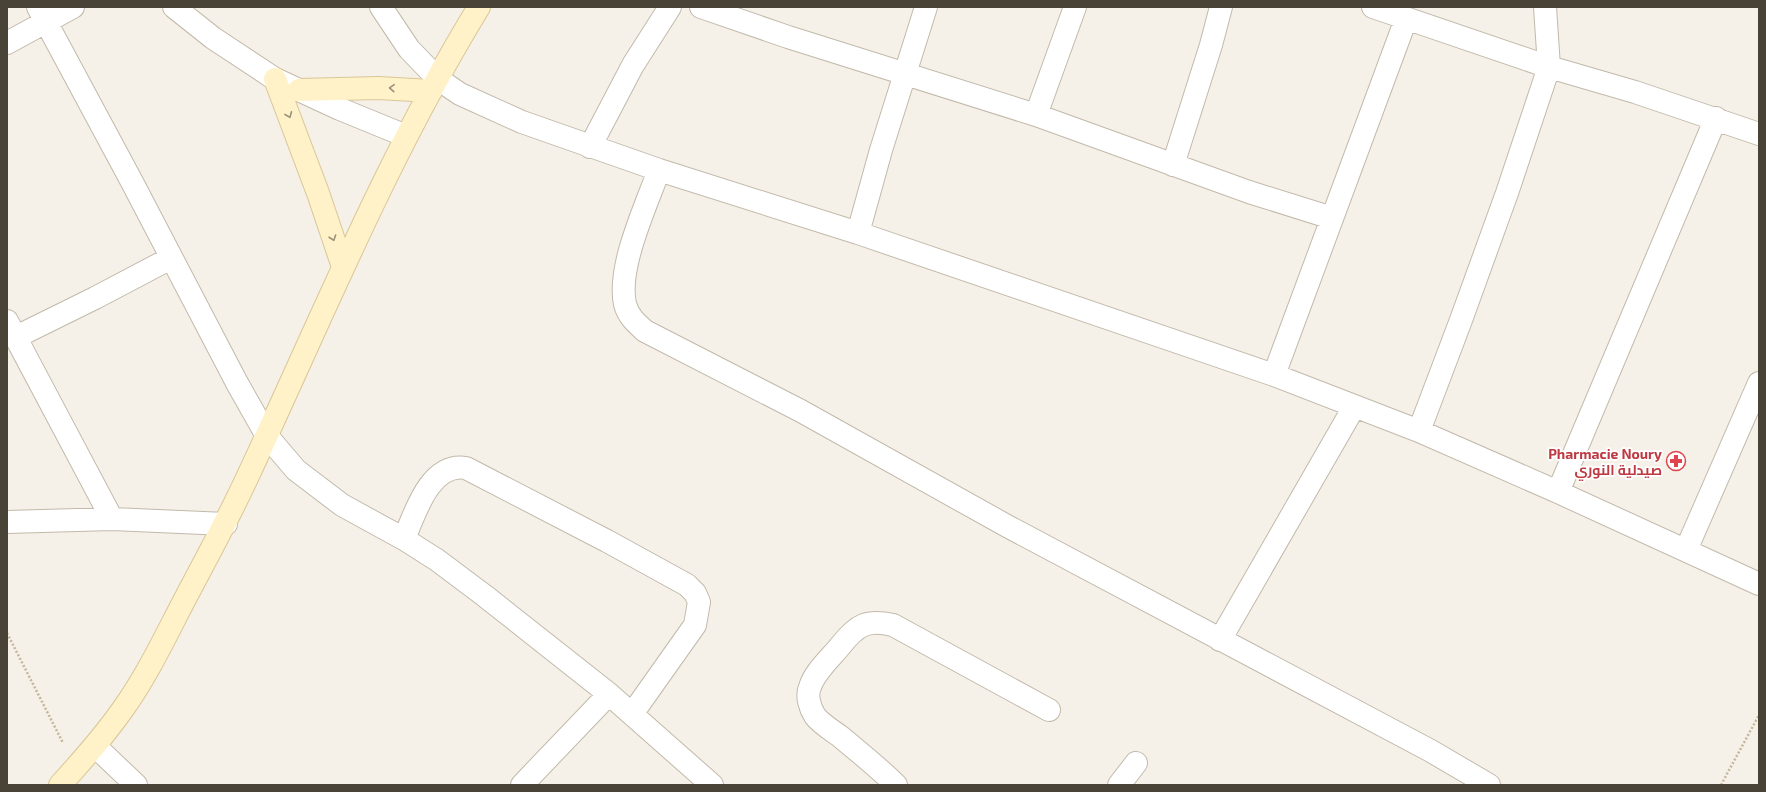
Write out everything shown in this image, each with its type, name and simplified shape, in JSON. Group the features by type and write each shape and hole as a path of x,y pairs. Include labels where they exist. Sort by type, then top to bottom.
{"main road":[{"path":"60,785 95,746 123,709 150,666 226,524 343,267 406,136 480,7"},
{"path":"275,79 306,159 343,267"},
{"path":"299,90 435,85"}],"street":[{"path":"7,43 42,14 73,7"},
{"path":"174,7 213,38 275,79 406,136"},
{"path":"381,7 435,85 460,94 522,122 590,147 858,233 1274,375 1419,431 1558,492 1759,584"},
{"path":"590,147 633,65 670,7"},
{"path":"700,7 788,37 1036,115 1249,192 1332,218"},
{"path":"858,233 881,150 926,7"},
{"path":"1036,115 1075,7"},
{"path":"1173,165 1211,45 1221,7"},
{"path":"1373,7 1549,67 1635,92 1716,118 1759,134"},
{"path":"1419,431 1507,193 1549,67 1546,7"},
{"path":"42,14 267,436 296,470 342,505 404,539 437,560 485,596 608,694 712,785"},
{"path":"1274,375 1406,19"},
{"path":"1558,492 1716,118"},
{"path":"659,170 631,248 624,290 626,305 632,320 645,331 801,411 1007,526 1431,751 1489,785"},
{"path":"112,520 11,329 95,298 171,258"},
{"path":"1686,550 1759,383"},
{"path":"1220,640 1354,407"},
{"path":"404,539 422,497 436,478 449,469 457,466 466,468 607,541 687,585 695,593 699,602 695,625 632,714"},
{"path":"7,522 112,520 226,524"},
{"path":"896,785 874,763 816,717 808,698 809,687 816,675 850,634 858,627 868,623 879,622 893,625 1049,710"},
{"path":"522,785 608,694"},
{"path":"95,746 136,785"},
{"path":"1119,785 1136,763"}],"path":[{"path":"7,633 76,768"},
{"path":"1721,785 1759,715"}],"place":[{"name":"Pharmacie Noury صيدلية النوري","path":"1676,461"}]}
